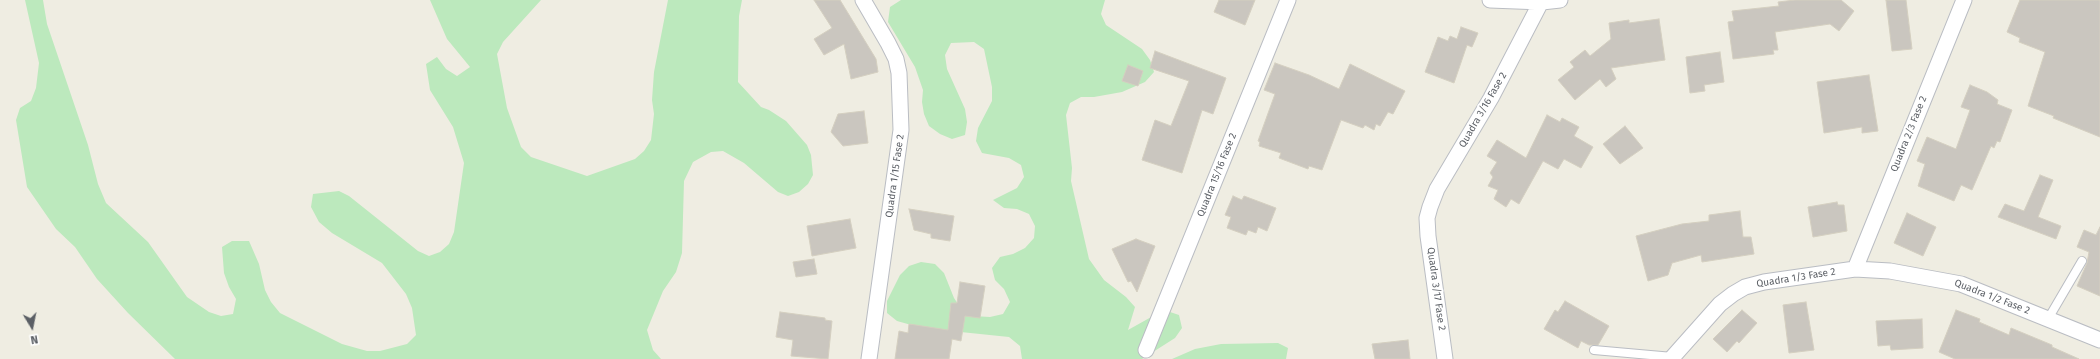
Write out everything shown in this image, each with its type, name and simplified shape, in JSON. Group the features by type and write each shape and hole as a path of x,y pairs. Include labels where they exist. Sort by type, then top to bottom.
{"street":[{"name":"Quadra 1/15 Fase 2","path":"863,0 896,59 899,73 901,130 869,359"},
{"name":"Quadra 15/16 Fase 2","path":"1146,350 1288,0"},
{"path":"1490,0 1560,0"},
{"name":"Quadra 2/3 Fase 2","path":"1855,269 1964,0"},
{"name":"Quadra 3/16 Fase 2","path":"1427,218 1437,189 1491,98 1542,1"},
{"name":"Quadra 3/17 Fase 2","path":"1427,218 1445,359"},
{"name":"Quadra 1/2 Fase 2","path":"1855,269 1890,271 1961,284 2100,340"},
{"name":"Quadra 1/3 Fase 2","path":"1672,358 1720,304 1732,294 1745,287 1764,282 1855,269"}],"lane":[{"path":"2048,319 2082,261"},
{"path":"1594,350 1672,358"}],"green space":[{"path":"25,0 43,0 47,24 88,145 98,184 106,203 148,242 187,297 209,312 221,316 233,314 236,299 229,287 224,273 222,247 232,241 249,241 259,264 265,290 271,302 280,313 342,344 367,351 380,351 407,344 416,335 412,308 406,294 382,263 332,233 319,222 311,207 313,194 339,191 349,196 418,251 429,256 440,252 449,244 454,232 464,163 453,127 430,90 426,64 437,57 446,69 457,76 470,67 447,39 430,0 541,0 503,42 497,54 507,108 521,147 531,157 587,176 635,159 644,151 651,140 654,114 652,100 654,72 668,0 742,0 739,16 738,82 761,107 769,110 786,121 807,145 811,155 813,175 808,184 799,192 788,196 778,192 744,163 723,151 711,152 693,162 684,181 682,253 676,272 663,291 647,330 653,350 661,359 175,359 128,313 97,279 75,247 56,229 27,187 16,120 20,108 31,101 36,88 39,63"},
{"path":"901,0 1105,0 1101,14 1106,25 1142,49 1150,60 1154,72 1145,82 1122,92 1094,97 1081,97 1070,103 1066,115 1072,168 1071,181 1089,259 1104,280 1126,297 1135,307 1128,330 1153,316 1167,311 1179,315 1182,328 1175,338 1142,359 1022,359 1020,346 1009,337 922,328 897,321 887,313 887,301 900,275 909,266 921,262 935,264 944,273 954,298 962,310 973,316 990,317 1003,314 1010,302 1004,289 995,280 992,268 1000,257 1013,254 1025,248 1034,238 1035,226 1029,214 1017,209 1004,208 993,200 1017,188 1024,177 1021,165 1009,158 982,153 976,141 978,128 992,101 992,87 984,49 974,42 951,43 945,55 947,69 965,109 967,122 965,135 952,139 940,134 929,126 924,114 922,102 923,90 915,67 888,22 890,7"},
{"path":"1278,343 1288,348 1286,359 1172,359 1195,349 1221,344"}],"building":[{"path":"814,0 840,0 876,59 878,72 851,79 844,44 824,55 814,39 832,28"},
{"path":"1219,0 1255,0 1245,25 1214,12"},
{"path":"1795,0 1841,0 1854,11 1839,31 1830,24 1775,32 1778,50 1773,50 1774,54 1733,59 1728,22 1734,21 1732,11 1779,6 1778,2"},
{"path":"1886,0 1906,0 1912,49 1892,51"},
{"path":"2020,0 2100,0 2100,137 2028,106 2045,52 2019,42 2020,38 2007,32"},
{"path":"1659,19 1665,60 1611,68 1616,79 1606,87 1600,79 1575,100 1558,80 1574,67 1570,62 1585,50 1590,56 1611,39 1609,23 1629,20 1629,23"},
{"path":"1461,27 1478,33 1472,47 1467,45 1454,83 1425,72 1438,37 1448,41 1450,36 1457,39"},
{"path":"1155,51 1226,78 1213,114 1202,110 1182,173 1142,160 1155,120 1171,126 1189,81 1150,68"},
{"path":"1720,52 1724,82 1704,85 1705,91 1690,93 1686,57"},
{"path":"1275,63 1309,75 1339,89 1350,64 1405,91 1393,114 1388,112 1380,126 1376,124 1374,130 1365,125 1363,128 1341,120 1322,170 1309,166 1308,169 1279,158 1281,153 1259,146 1260,142 1258,141 1275,94 1264,90"},
{"path":"1128,65 1143,71 1138,86 1122,81"},
{"path":"1869,75 1878,131 1862,133 1862,127 1824,133 1817,82"},
{"path":"1970,85 1987,92 1998,100 1997,104 2012,110 2000,142 1997,141 1994,148 1991,146 1972,190 1961,185 1954,201 1918,186 1925,164 1917,161 1927,137 1956,149 1970,110 1961,107"},
{"path":"864,111 868,143 843,146 831,132 838,114"},
{"path":"1547,115 1560,122 1562,118 1579,127 1574,136 1593,147 1581,168 1564,159 1558,169 1543,161 1519,204 1511,199 1506,207 1494,199 1498,190 1488,186 1493,177 1490,173 1497,162 1487,156 1497,140 1526,158"},
{"path":"1625,126 1643,148 1620,164 1603,144"},
{"path":"2040,175 2053,180 2038,217 2061,226 2056,239 1998,217 2005,204 2024,211"},
{"path":"1233,196 1242,200 1244,196 1276,208 1267,231 1258,227 1256,233 1248,230 1246,235 1227,228 1231,217 1225,215"},
{"path":"1837,202 1838,205 1844,205 1847,231 1813,237 1808,207"},
{"path":"909,209 954,216 950,241 931,238 931,234 914,230"},
{"path":"1740,211 1743,237 1751,237 1754,254 1702,262 1701,255 1672,263 1668,275 1648,281 1636,236 1682,224 1709,221 1709,215"},
{"path":"1907,213 1936,227 1923,256 1894,243"},
{"path":"850,219 856,248 812,256 807,226"},
{"path":"2100,227 2100,296 2077,286 2087,263 2089,252 2077,247 2084,230 2096,235"},
{"path":"1136,239 1155,246 1137,292 1131,281 1128,282 1112,249"},
{"path":"814,259 817,274 796,277 793,262"},
{"path":"960,282 985,286 980,318 965,316 961,341 952,339 949,359 895,359 899,331 908,333 909,324 948,330 951,303 957,303"},
{"path":"1565,301 1609,326 1598,345 1589,345 1581,341 1578,348 1544,329 1555,310 1558,312"},
{"path":"1806,302 1814,350 1789,353 1783,305"},
{"path":"1742,310 1757,323 1739,343 1737,341 1727,352 1713,339"},
{"path":"1956,310 1980,319 1979,322 2009,335 2011,328 2052,345 2052,347 2079,359 1955,359 1939,352"},
{"path":"780,312 825,318 825,320 832,321 828,359 791,356 793,340 776,337"},
{"path":"1922,319 1923,348 1891,350 1890,345 1878,346 1876,321"},
{"path":"1408,340 1410,359 1375,359 1372,344"}]}
